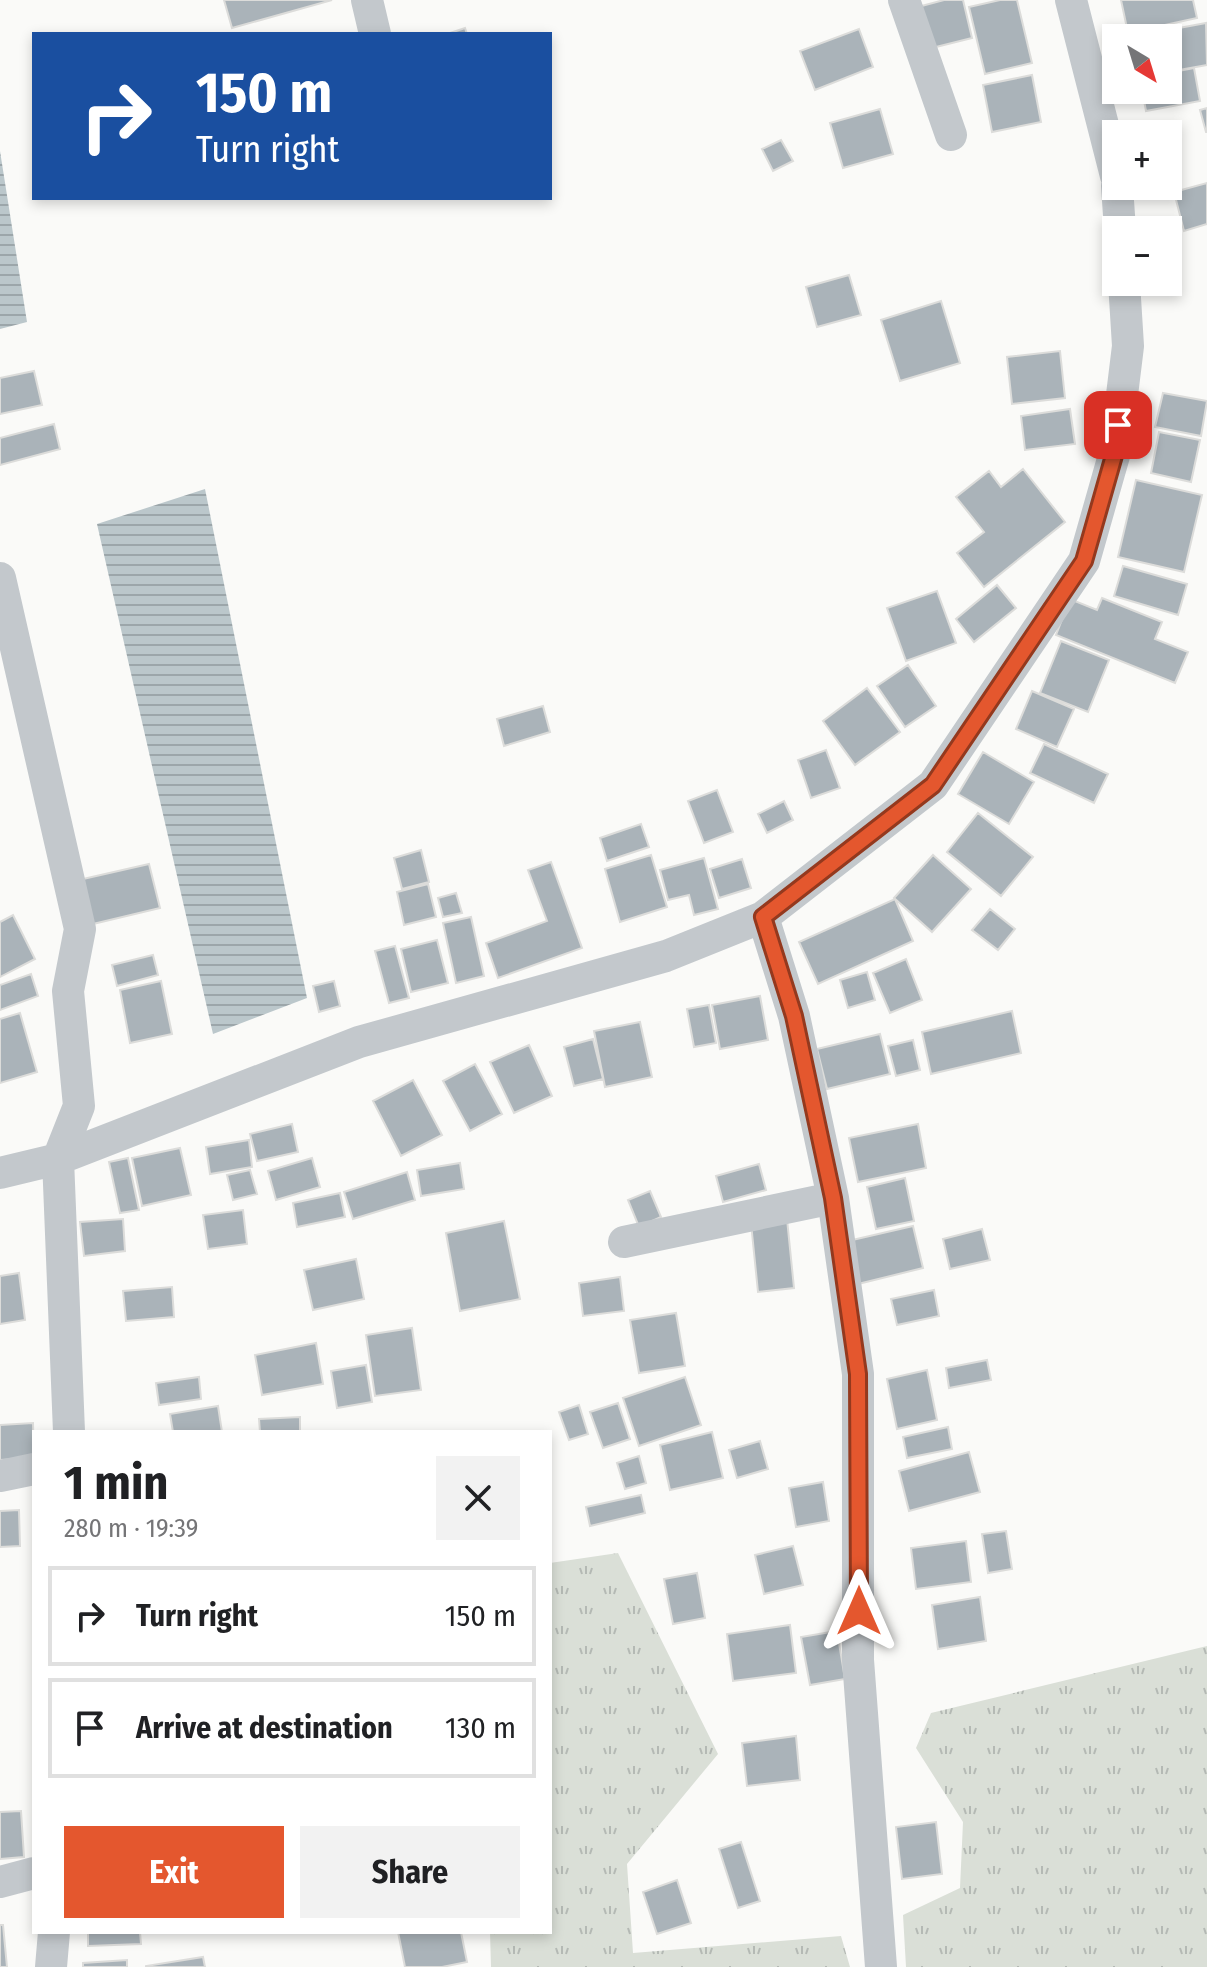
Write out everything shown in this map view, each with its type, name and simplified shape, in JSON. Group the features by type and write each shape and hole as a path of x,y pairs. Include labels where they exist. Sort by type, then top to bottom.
{"street":[{"path":"367,0 375,32"},
{"path":"904,0 951,135"},
{"path":"1071,0 1102,121"},
{"path":"0,1173 58,1159 359,1042 666,956 763,917 933,785 1084,561 1115,452 1128,346 1125,296"},
{"path":"0,578 80,929 68,991 79,1106 58,1159 69,1430"},
{"path":"763,917 794,1016 833,1198 858,1374 858,1660 881,1967"},
{"path":"624,1242 833,1198"},
{"path":"0,1476 32,1469"},
{"path":"0,1882 32,1874"},
{"path":"51,1967 54,1934"}],"green space":[{"path":"618,1553 718,1754 627,1864 633,1953 841,1936 850,1967 491,1967 490,1934 552,1934 552,1563"},
{"path":"1207,1646 1207,1967 906,1967 903,1915 960,1888 963,1822 916,1748 931,1713"}],"shaded area":[{"path":"0,151 27,322 0,329"},
{"path":"205,489 307,998 213,1034 97,524"}],"building":[{"path":"224,0 332,0 232,28"},
{"path":"944,0 963,0 972,38 924,50 914,8"},
{"path":"1000,0 1017,0 1032,63 985,74 969,7"},
{"path":"1121,0 1193,0 1197,18 1169,24 1126,24"},
{"path":"1206,23 1207,65 1182,69 1182,27"},
{"path":"859,29 873,67 815,90 800,51"},
{"path":"1194,68 1200,101 1146,111 1145,104 1182,104 1182,70"},
{"path":"1032,75 1041,122 992,132 983,85"},
{"path":"1207,108 1207,132 1206,132 1200,110"},
{"path":"880,109 893,154 843,168 830,123"},
{"path":"781,140 793,161 773,171 762,149"},
{"path":"1207,183 1207,224 1184,231 1176,200 1182,200 1182,190"},
{"path":"849,275 861,315 817,327 806,287"},
{"path":"941,301 960,363 900,381 881,320"},
{"path":"1060,351 1065,398 1012,404 1007,357"},
{"path":"34,371 42,405 0,414 0,378"},
{"path":"1163,393 1207,401 1201,436 1155,427"},
{"path":"1070,409 1075,444 1025,450 1021,416"},
{"path":"54,424 60,449 0,465 0,438"},
{"path":"1159,432 1200,440 1191,482 1151,473"},
{"path":"1023,469 1065,522 984,587 957,553 984,532 956,497 989,471 1001,487"},
{"path":"1136,480 1202,495 1184,572 1118,557"},
{"path":"1123,566 1187,584 1178,615 1114,596"},
{"path":"997,585 1016,608 974,642 956,619"},
{"path":"937,591 956,643 906,661 887,608"},
{"path":"1102,598 1162,622 1155,639 1188,652 1175,683 1056,635 1070,599 1097,610"},
{"path":"1061,641 1109,660 1088,712 1040,693"},
{"path":"908,665 936,706 905,727 877,686"},
{"path":"867,688 900,732 855,765 823,721"},
{"path":"1032,691 1074,709 1057,747 1016,729"},
{"path":"543,706 550,732 504,746 497,719"},
{"path":"1044,744 1108,774 1094,803 1030,773"},
{"path":"826,750 840,788 811,798 798,760"},
{"path":"983,752 1034,782 1009,824 958,794"},
{"path":"717,790 733,832 704,843 688,801"},
{"path":"784,801 793,820 767,833 758,814"},
{"path":"978,813 1033,857 1001,896 947,852"},
{"path":"641,824 649,847 607,861 600,838"},
{"path":"421,850 429,882 402,889 394,858"},
{"path":"651,855 667,907 620,922 605,869"},
{"path":"933,855 971,889 932,932 894,898"},
{"path":"704,858 718,909 694,915 689,895 668,900 660,870"},
{"path":"742,859 751,888 719,898 710,869"},
{"path":"551,862 582,948 498,978 486,943 547,921 528,870"},
{"path":"149,864 160,908 93,924 83,879"},
{"path":"428,884 436,917 404,925 397,892"},
{"path":"456,893 462,913 443,917 438,898"},
{"path":"895,899 913,941 818,984 799,942"},
{"path":"990,909 1015,929 998,950 972,930"},
{"path":"13,915 35,959 0,977 0,922"},
{"path":"471,917 484,976 456,983 443,923"},
{"path":"437,940 448,983 411,992 401,949"},
{"path":"395,946 409,998 389,1003 375,951"},
{"path":"153,955 158,975 117,986 112,965"},
{"path":"906,959 922,1000 890,1013 873,973"},
{"path":"867,972 875,1000 848,1008 840,980"},
{"path":"31,974 38,996 0,1010 0,985"},
{"path":"161,981 172,1034 130,1043 120,990"},
{"path":"334,981 340,1006 319,1012 313,986"},
{"path":"760,996 768,1040 720,1049 712,1005"},
{"path":"709,1005 716,1043 694,1047 687,1009"},
{"path":"1012,1011 1021,1053 931,1074 922,1032"},
{"path":"20,1013 37,1072 0,1083 0,1019"},
{"path":"640,1022 652,1077 605,1087 594,1031"},
{"path":"880,1034 890,1074 827,1089 817,1049"},
{"path":"593,1039 603,1079 574,1086 564,1047"},
{"path":"913,1040 920,1070 896,1076 888,1046"},
{"path":"529,1045 552,1096 514,1113 490,1062"},
{"path":"475,1064 502,1114 470,1131 443,1081"},
{"path":"413,1080 442,1135 401,1156 373,1101"},
{"path":"292,1124 298,1152 257,1161 250,1134"},
{"path":"918,1124 926,1168 858,1182 849,1138"},
{"path":"249,1140 252,1167 210,1174 206,1147"},
{"path":"180,1148 191,1195 142,1206 132,1158"},
{"path":"128,1158 139,1210 120,1213 109,1162"},
{"path":"312,1158 320,1187 276,1200 268,1171"},
{"path":"460,1163 464,1189 421,1196 417,1170"},
{"path":"759,1164 766,1190 723,1202 716,1176"},
{"path":"250,1170 257,1194 233,1200 227,1175"},
{"path":"407,1172 415,1200 353,1219 344,1192"},
{"path":"905,1178 914,1221 876,1229 867,1187"},
{"path":"650,1191 661,1217 639,1227 628,1200"},
{"path":"340,1193 345,1217 297,1227 293,1203"},
{"path":"243,1210 247,1244 208,1249 203,1215"},
{"path":"123,1219 125,1251 84,1256 80,1222"},
{"path":"787,1219 794,1288 758,1292 751,1223"},
{"path":"504,1221 520,1299 460,1311 446,1233"},
{"path":"913,1226 923,1268 858,1284 848,1241"},
{"path":"982,1229 990,1260 950,1269 943,1239"},
{"path":"356,1259 364,1299 313,1310 304,1270"},
{"path":"19,1273 25,1320 0,1324 0,1276"},
{"path":"620,1277 624,1311 583,1316 579,1283"},
{"path":"172,1287 174,1317 126,1321 123,1291"},
{"path":"934,1290 939,1316 897,1325 891,1299"},
{"path":"676,1313 685,1366 639,1373 630,1320"},
{"path":"412,1328 421,1390 375,1396 366,1335"},
{"path":"316,1343 323,1384 262,1395 255,1355"},
{"path":"987,1360 991,1380 949,1388 946,1368"},
{"path":"366,1365 372,1402 337,1408 331,1371"},
{"path":"927,1370 937,1420 897,1429 887,1379"},
{"path":"199,1377 201,1399 159,1405 156,1383"},
{"path":"685,1377 701,1425 639,1446 623,1398"},
{"path":"618,1403 630,1439 603,1448 590,1412"},
{"path":"579,1405 588,1434 569,1440 559,1412"},
{"path":"218,1406 222,1430 173,1430 170,1414"},
{"path":"300,1417 300,1430 260,1430 259,1419"},
{"path":"33,1423 32,1458 0,1460 0,1425"},
{"path":"948,1427 952,1449 907,1458 903,1437"},
{"path":"712,1432 723,1478 670,1490 660,1445"},
{"path":"760,1441 768,1469 737,1478 729,1450"},
{"path":"969,1452 980,1492 909,1511 899,1471"},
{"path":"639,1456 646,1483 625,1489 617,1463"},
{"path":"823,1482 829,1521 796,1527 789,1488"},
{"path":"641,1495 645,1513 590,1526 586,1507"},
{"path":"19,1510 20,1546 0,1547 0,1511"},
{"path":"1006,1531 1012,1569 988,1573 982,1534"},
{"path":"966,1541 971,1582 916,1589 911,1548"},
{"path":"793,1546 803,1585 764,1594 755,1555"},
{"path":"697,1573 705,1618 673,1624 664,1579"},
{"path":"980,1597 986,1641 938,1649 932,1605"},
{"path":"790,1625 796,1673 733,1681 727,1634"},
{"path":"837,1631 845,1679 810,1685 801,1637"},
{"path":"796,1736 800,1780 747,1786 742,1743"},
{"path":"21,1811 24,1857 0,1859 0,1812"},
{"path":"936,1822 942,1874 902,1879 896,1827"},
{"path":"741,1842 760,1901 738,1908 719,1849"},
{"path":"677,1880 691,1923 657,1934 643,1892"},
{"path":"0,1925 3,1925 7,1967 0,1967"},
{"path":"88,1934 140,1934 141,1944 88,1946"},
{"path":"398,1934 461,1934 467,1962 442,1967 405,1967"},
{"path":"203,1957 205,1967 146,1967 146,1966"},
{"path":"127,1960 127,1967 83,1967 83,1963"}],"route":[{"path":"859,1611 858,1374 833,1198 794,1016 763,917 804,881 933,785 1084,561 1115,452 1118,425"}]}
